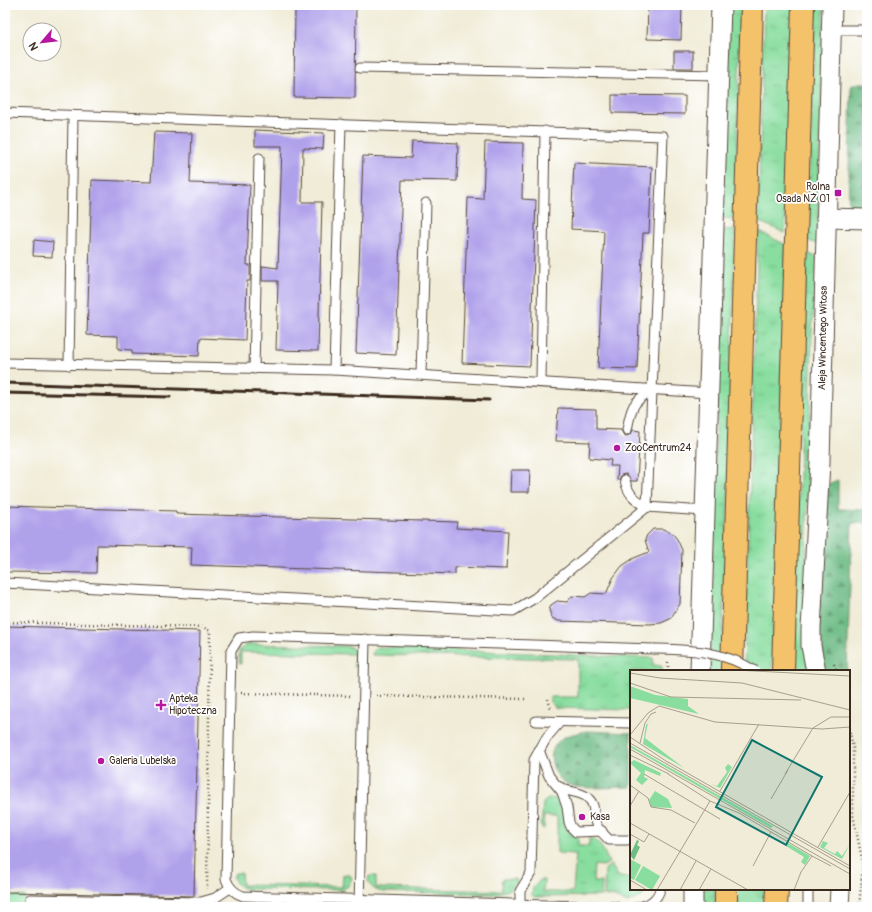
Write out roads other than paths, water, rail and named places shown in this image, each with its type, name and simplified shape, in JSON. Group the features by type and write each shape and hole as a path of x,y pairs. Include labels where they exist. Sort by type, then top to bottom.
{"main road":[{"path":"732,670 752,5"},
{"path":"783,670 803,5"},
{"path":"726,890 726,907"},
{"path":"776,907 777,890"}],"street":[{"path":"700,670 721,5"},
{"name":"Aleja Wincentego Witosa","path":"816,670 811,646 811,629 820,462 832,5"},
{"path":"826,218 867,219"},
{"path":"693,890 693,907"},
{"path":"839,907 840,890"}],"lane":[{"path":"831,30 867,30"},
{"path":"360,68 719,75"},
{"path":"5,113 545,130 663,136 647,507 535,598 513,611 5,583"},
{"path":"69,365 73,116"},
{"path":"334,370 341,124"},
{"path":"541,382 545,130"},
{"path":"254,369 258,158"},
{"path":"421,374 426,203"},
{"path":"5,363 334,370 421,374 709,393"},
{"path":"627,430 631,408 638,398 652,390"},
{"path":"625,480 631,497 647,507 704,511"},
{"path":"616,907 520,904 359,903 243,896 236,894 230,888 226,879 232,647 239,638 245,636 654,649 699,651 723,655 743,663 754,670"},
{"path":"359,903 365,639"},
{"path":"536,721 559,723 630,723"},
{"path":"520,904 520,891 531,873 534,760 539,750 559,723"},
{"path":"539,750 549,776 566,799 569,822 574,830 576,832 602,831"},
{"path":"555,784 564,790 587,796 595,809 595,823 610,840 627,840"},
{"path":"30,899 201,902 215,898 230,888"},
{"path":"638,907 644,906 654,899 659,890"},
{"path":"808,890 808,907"}],"railway":[{"path":"5,383 489,400"},
{"path":"5,393 170,397"}],"place":[{"name":"Rolna Osada NŻ 01","path":"838,193"},
{"name":"ZooCentrum24","path":"617,448"},
{"name":"Apteka Hipoteczna","path":"161,705"},
{"name":"Galeria Lubelska","path":"101,761"},
{"name":"Kasa","path":"582,817"}]}
